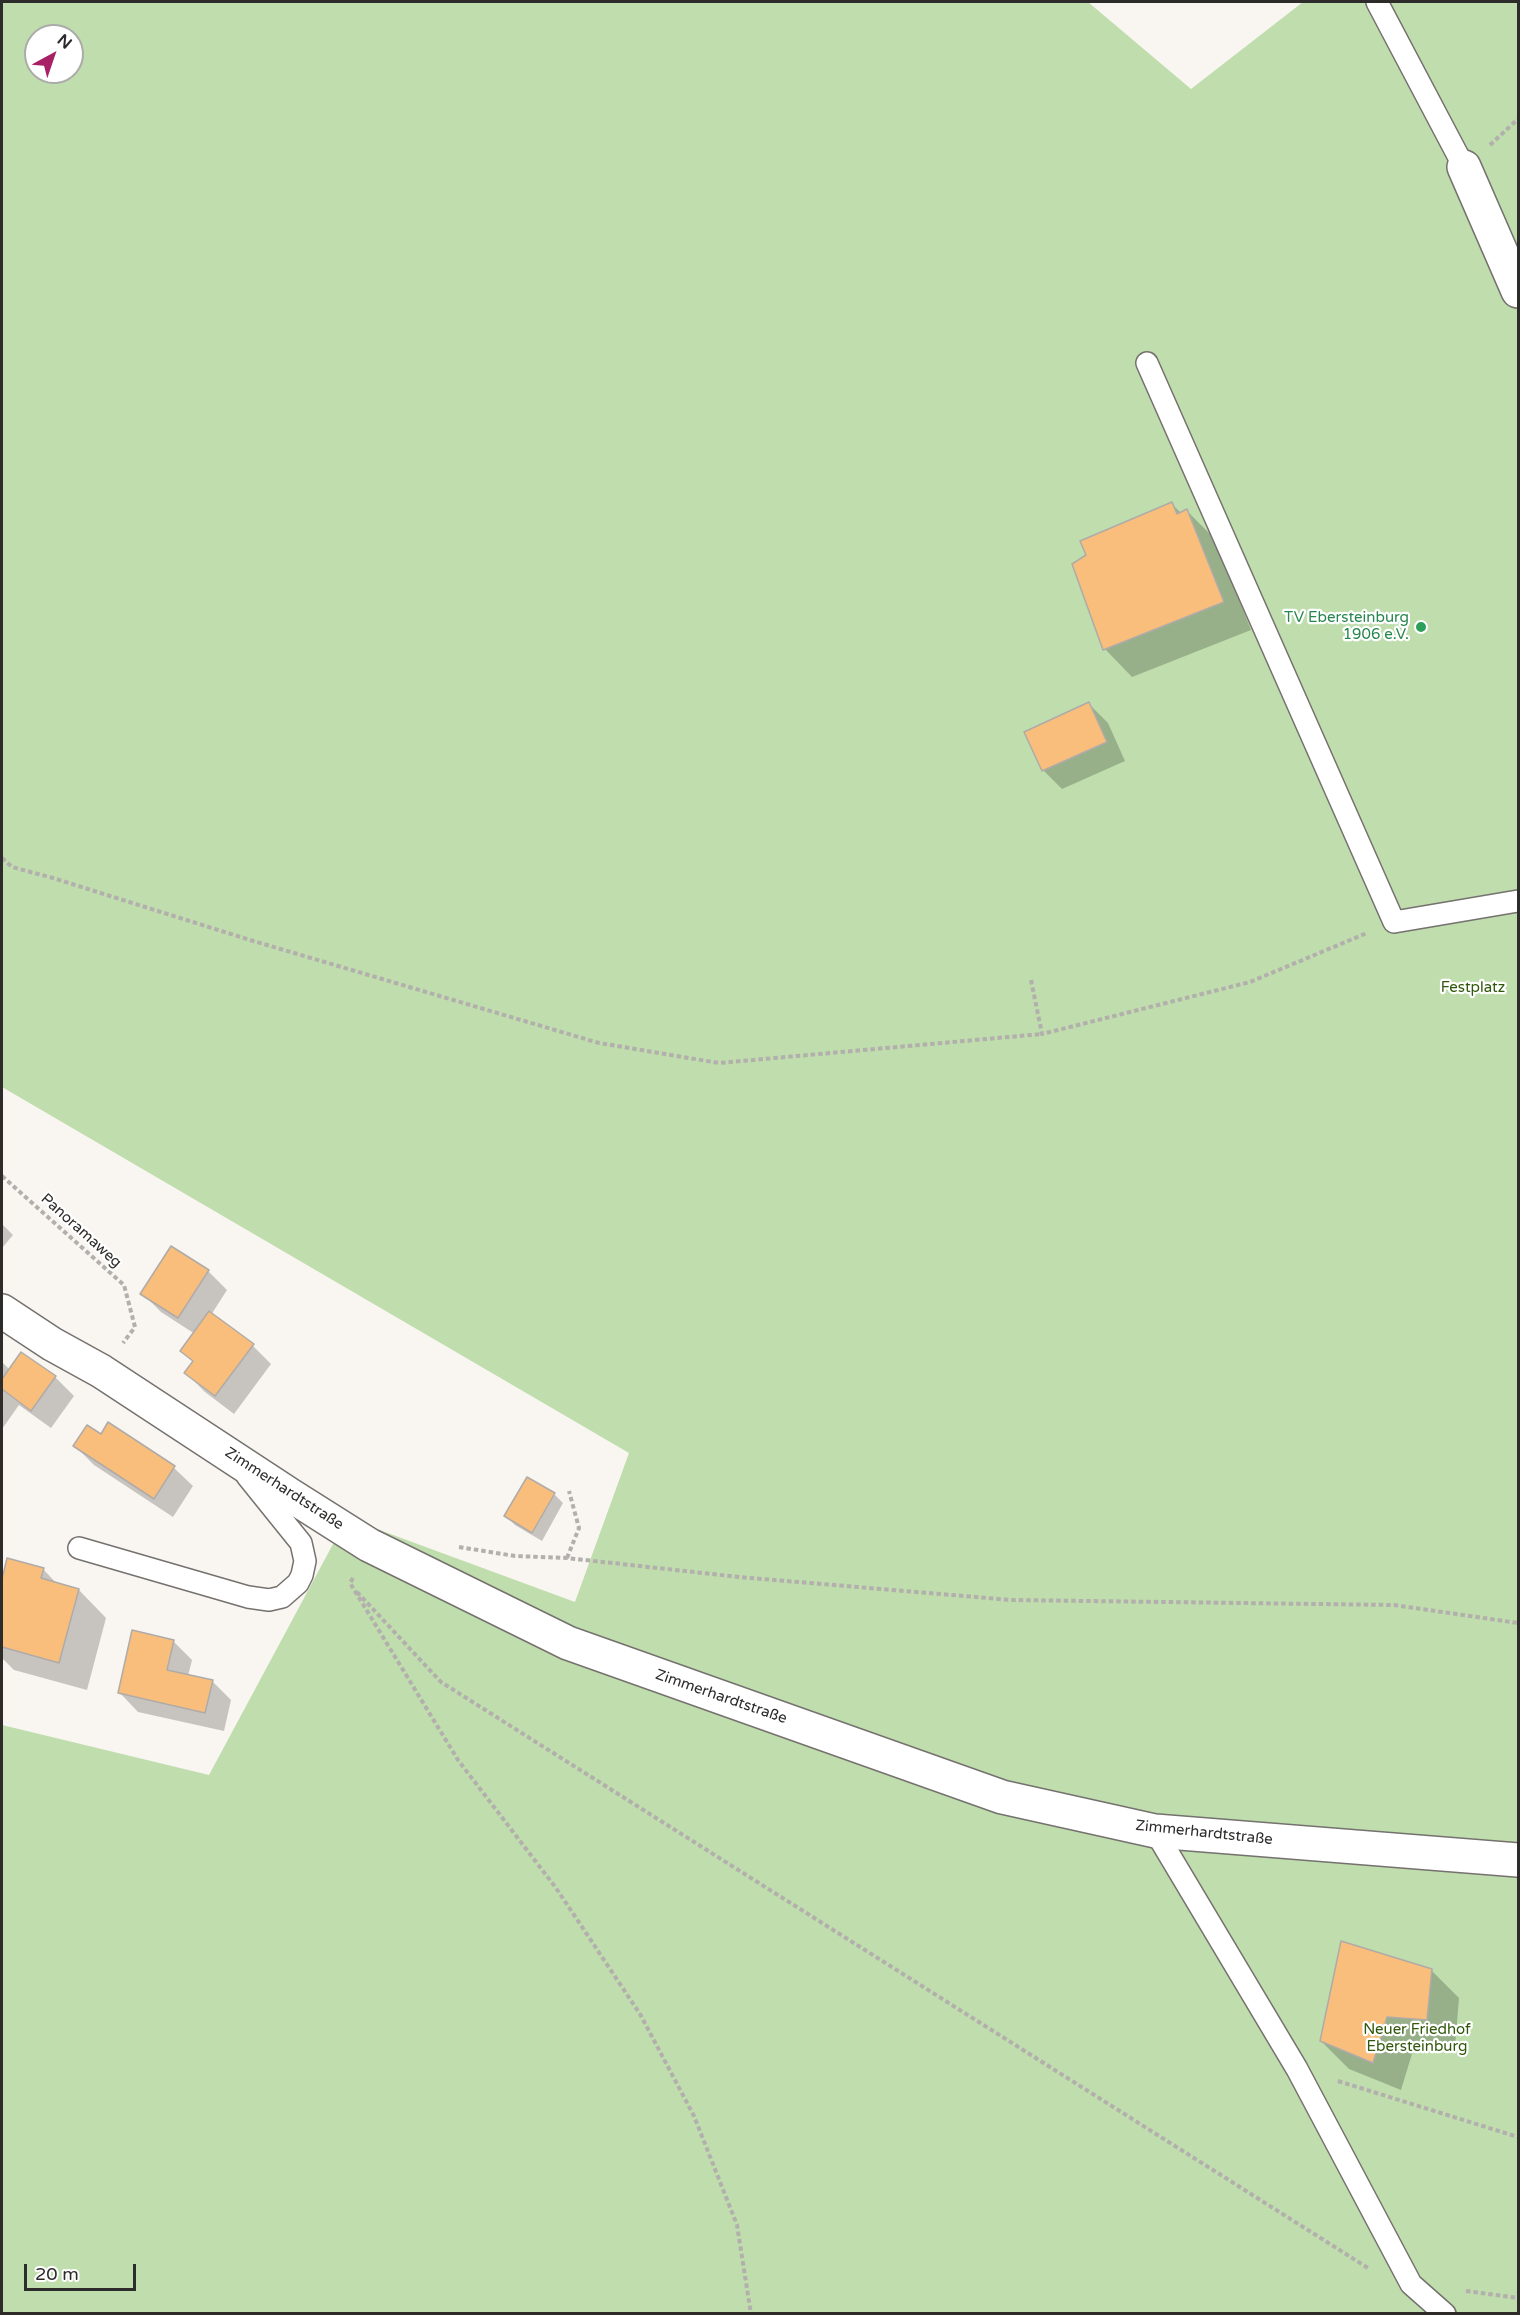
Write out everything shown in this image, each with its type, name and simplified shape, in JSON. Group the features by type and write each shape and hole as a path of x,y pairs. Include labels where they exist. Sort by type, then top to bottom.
{"street":[{"path":"1464,167 1518,291"},
{"name":"Zimmerhardtstraße","path":"2,1311 52,1344 101,1371 369,1545 568,1643 1002,1797 1155,1831 1518,1860"}],"lane":[{"path":"1377,2 1464,167"},
{"path":"1147,363 1394,922 1518,901"},
{"path":"80,1548 248,1597 269,1600 282,1597 298,1583 302,1575 305,1561 301,1543 230,1454"},
{"path":"1155,1831 1297,2069 1411,2284 1445,2313"}],"path":[{"path":"2,858 12,867 600,1043 719,1063 1042,1034 1250,982 1394,922"},
{"path":"1031,980 1042,1034"},
{"name":"Panoramaweg","path":"2,1176 124,1285 135,1327 101,1371"},
{"path":"567,1558 579,1528 569,1491"},
{"path":"449,1546 515,1556 567,1558 739,1577 1011,1600 1394,1605 1518,1623"},
{"path":"343,1574 441,1682 1370,2269"},
{"path":"350,1583 458,1760 556,1888 640,2014 694,2116 737,2225 751,2313"},
{"path":"1297,2069 1518,2137"}],"green space":[{"path":"2,2 1088,2 1191,89 1303,2 1518,2 1518,2313 2,2313 2,1725 209,1775 347,1518 575,1602 629,1453 2,1087"}],"building":[{"path":"1172,502 1177,514 1187,509 1224,602 1103,650 1072,564 1086,555 1080,541"},
{"path":"1089,702 1107,742 1042,771 1024,732"},
{"path":"171,1246 209,1270 178,1318 140,1294"},
{"path":"209,1311 254,1344 215,1396 184,1373 193,1361 180,1351"},
{"path":"21,1352 56,1376 31,1411 2,1389 2,1379"},
{"path":"108,1422 175,1466 154,1499 73,1446 87,1425 101,1434"},
{"path":"527,1477 555,1493 532,1533 504,1516"},
{"path":"7,1558 44,1568 41,1578 79,1589 59,1663 2,1647 2,1579"},
{"path":"132,1630 174,1640 167,1670 213,1680 205,1713 118,1693"},
{"path":"1341,1941 1432,1969 1427,2020 1387,2017 1373,2063 1320,2041"}],"place":[{"name":"TV Ebersteinburg 1906 e.V.","path":"1421,627"}],"park label":[{"name":"Festplatz","path":"1473,988"},
{"name":"Neuer Friedhof Ebersteinburg","path":"1417,2038"}]}
